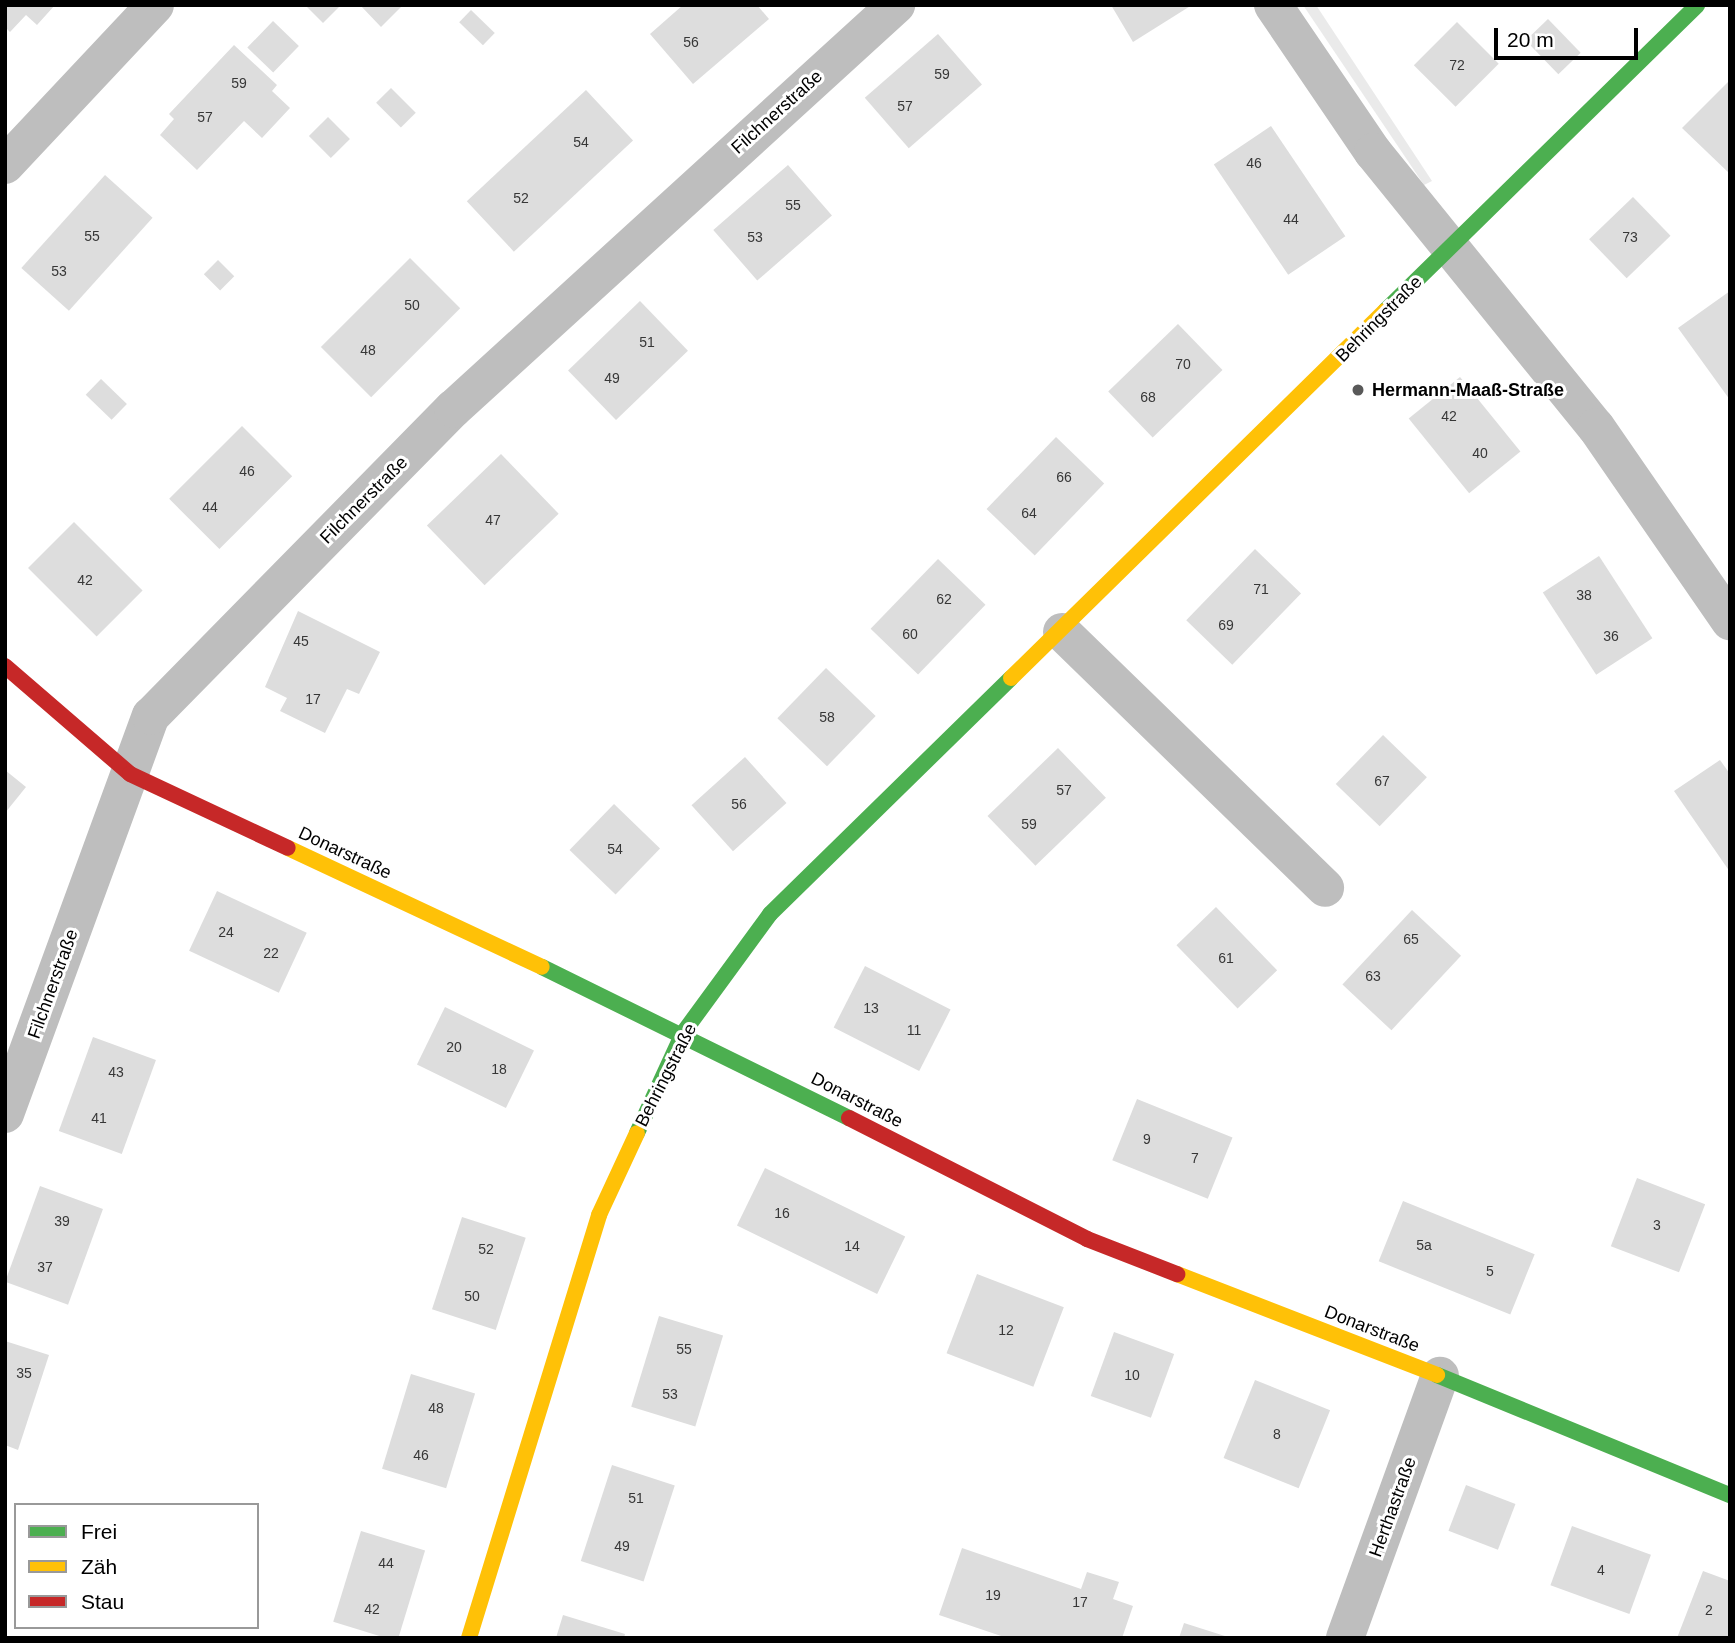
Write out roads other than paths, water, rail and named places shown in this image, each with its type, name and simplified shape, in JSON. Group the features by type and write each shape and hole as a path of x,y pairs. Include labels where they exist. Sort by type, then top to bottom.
{"street":[{"path":"5,165 155,5"},
{"name":"Filchnerstraße","path":"5,1114 151,716 453,409 896,5"},
{"path":"1273,5 1373,152 1596,427 1730,621"},
{"name":"Behringstraße","path":"469,1638 599,1215 683,1033 771,914 1062,632 1697,5"},
{"path":"1062,632 1325,888"},
{"name":"Donarstraße","path":"5,666 130,774 683,1033 1087,1239 1440,1376 1730,1495"},
{"name":"Herthastraße","path":"1345,1638 1440,1376"}],"place":[{"name":"Hermann-Maaß-Straße","path":"1358,390"}]}
